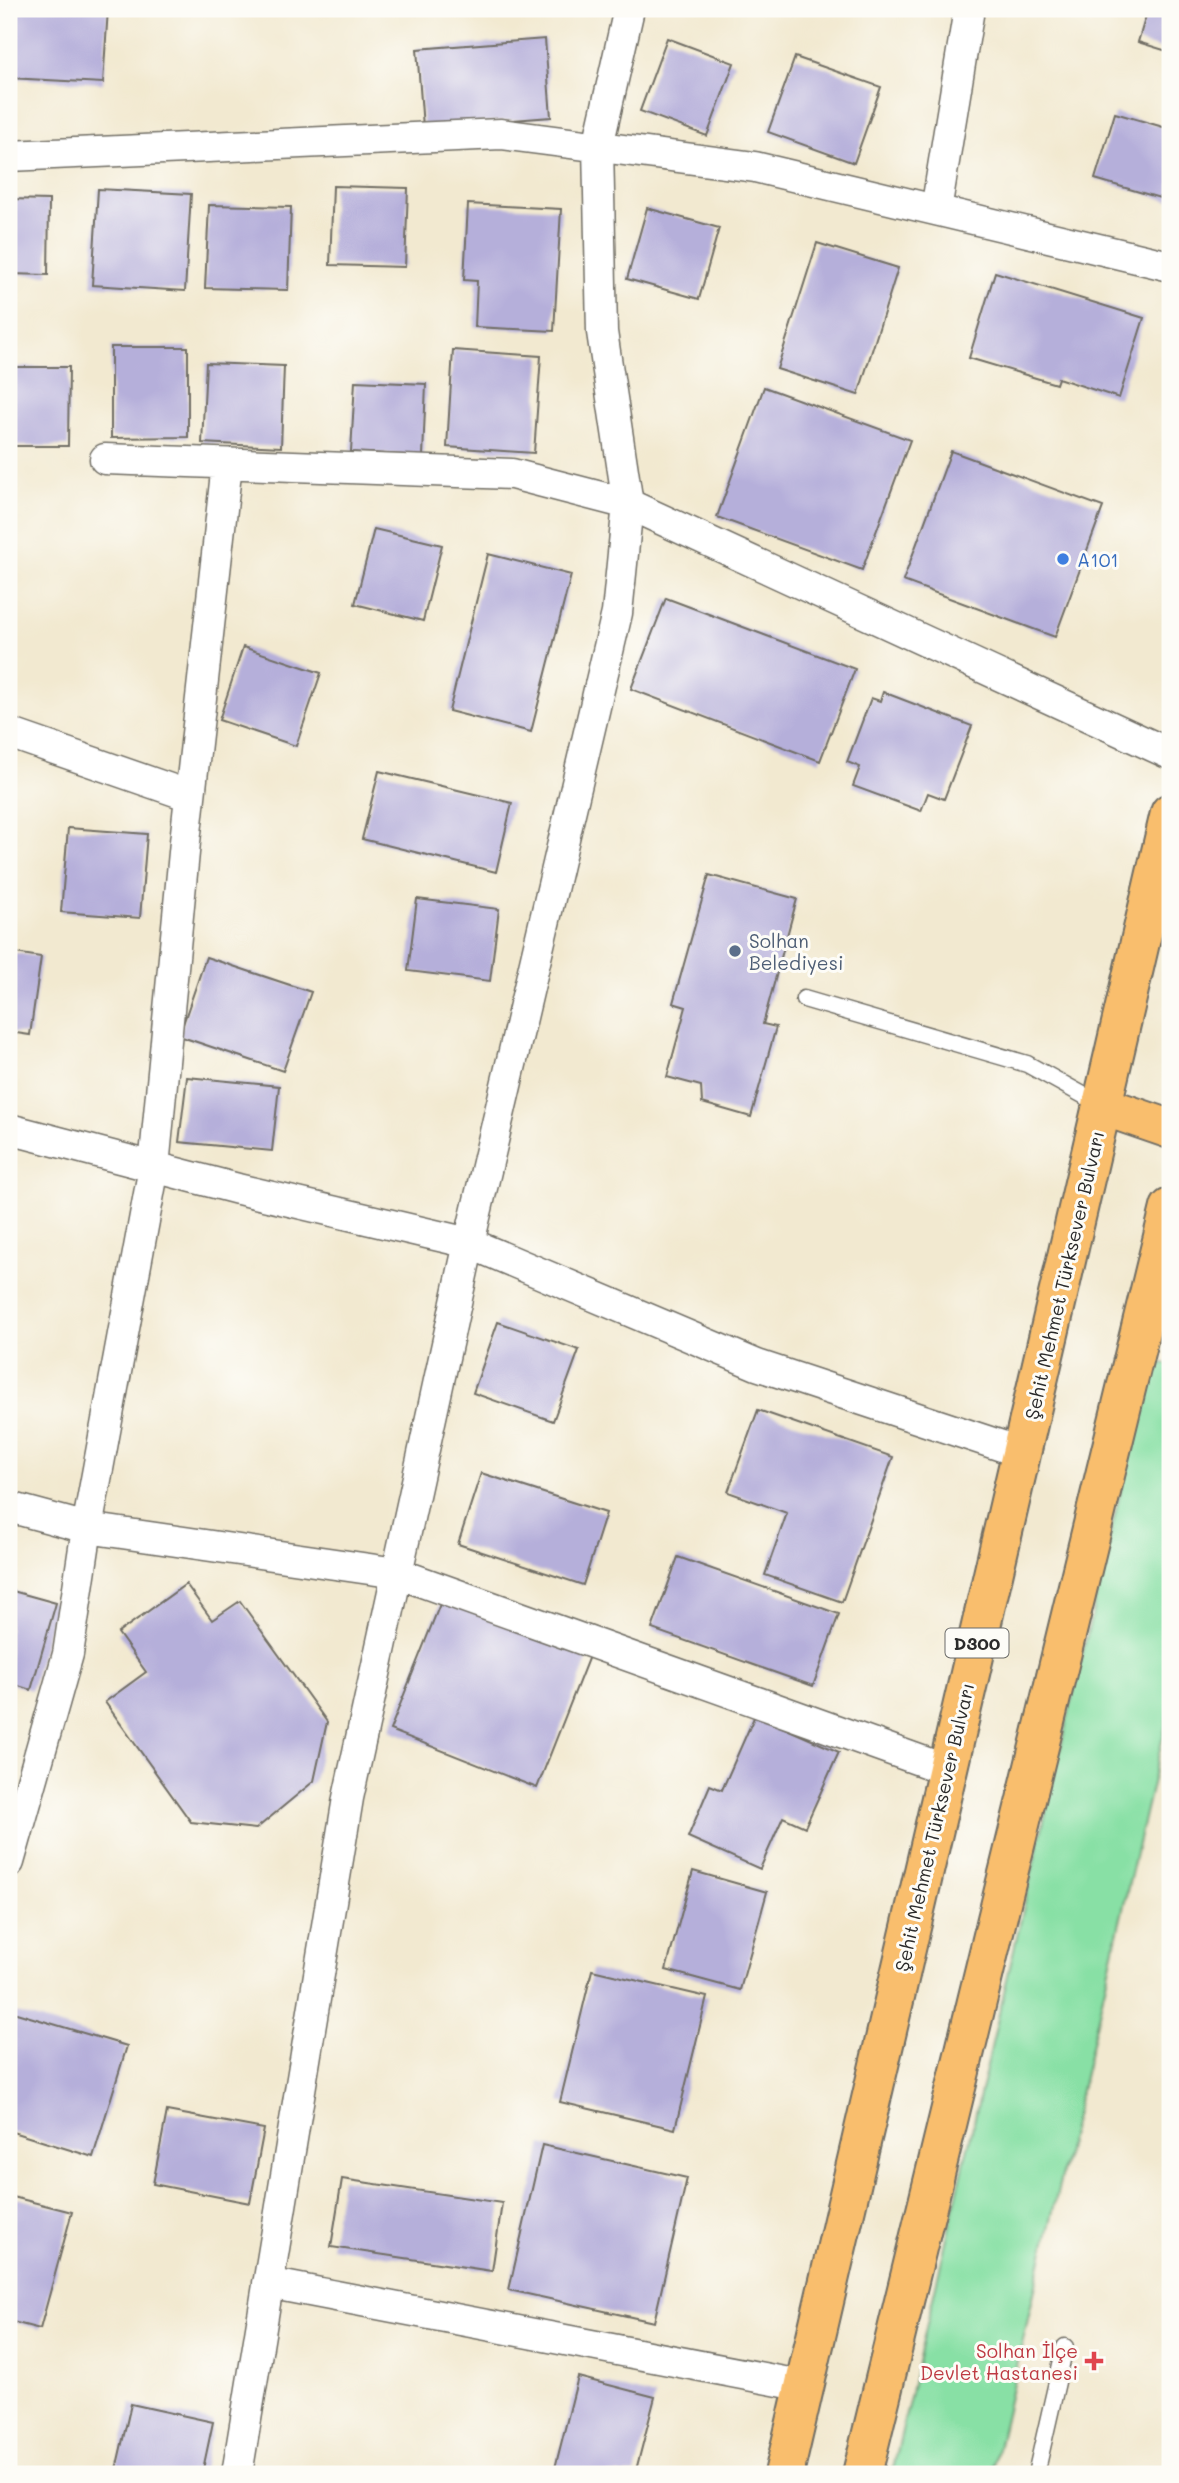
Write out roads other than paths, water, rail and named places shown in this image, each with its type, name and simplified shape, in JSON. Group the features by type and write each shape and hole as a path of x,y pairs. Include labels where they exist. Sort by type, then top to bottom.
{"highway":[{"name":"Şehit Mehmet Türksever Bulvarı","path":"784,2474 1170,813"},
{"path":"1103,1107 1170,1129"},
{"path":"862,2474 1170,1208"}],"street":[{"path":"237,2474 348,1798 469,1243 617,613 628,505 602,332 598,146 629,9"},
{"path":"936,210 969,9"},
{"path":"9,156 501,134 755,167 1170,266"},
{"path":"105,459 512,474 628,505 1170,754"},
{"path":"9,1862 68,1654 87,1528 154,1167 190,796 228,464"},
{"path":"9,733 190,796"},
{"path":"9,1129 469,1243 757,1365 1023,1453"},
{"path":"9,1507 87,1528 397,1573 947,1770"},
{"path":"268,2283 805,2386"}],"lane":[{"path":"804,999 1027,1064 1103,1107"},
{"path":"1036,2474 1065,2347"}],"place":[{"name":"A101","path":"1063,559"},
{"name":"Solhan Belediyesi","path":"735,951"},
{"name":"Solhan İlçe Devlet Hastanesi","path":"1094,2361"}]}
